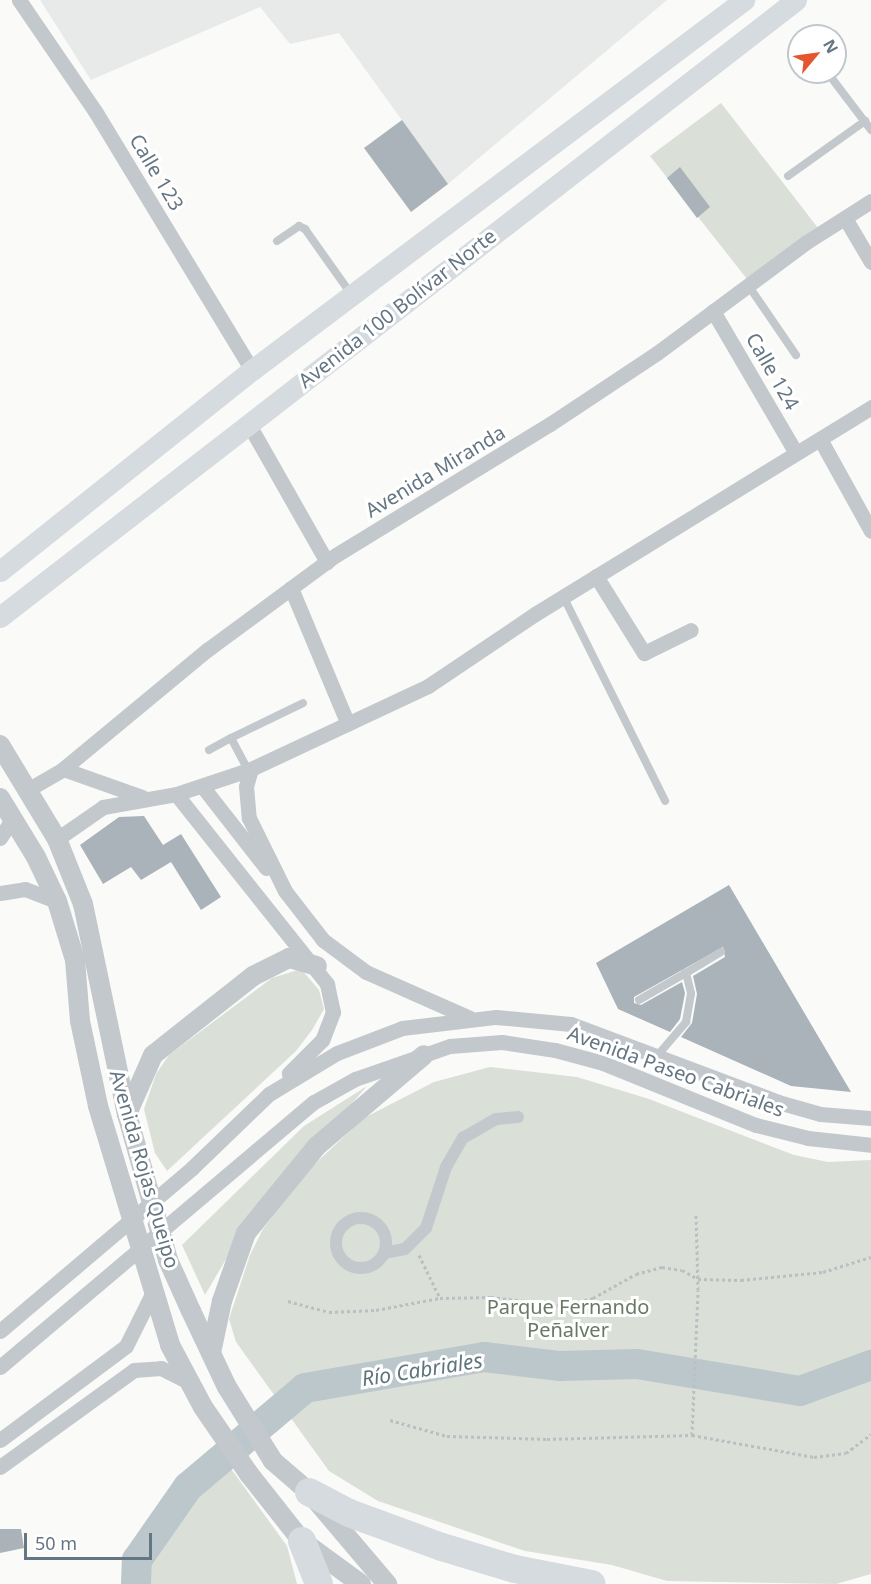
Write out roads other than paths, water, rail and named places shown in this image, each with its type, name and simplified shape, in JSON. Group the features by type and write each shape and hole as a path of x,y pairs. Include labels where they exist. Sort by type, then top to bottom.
{"highway":[{"path":"309,1492 349,1513 442,1547 515,1569 592,1584"},
{"path":"302,1541 319,1584"}],"main road":[{"name":"Avenida 100 Bolívar Norte","path":"0,571 252,370 744,0"},
{"name":"Avenida 100 Bolívar Norte","path":"0,617 796,0"}],"street":[{"name":"Calle 123","path":"19,0 95,111 252,370"},
{"name":"Avenida Miranda","path":"29,789 63,769 207,650 327,562 550,424 713,311 748,284 871,201"},
{"path":"845,218 871,262"},
{"name":"Calle 124","path":"713,311 796,453"},
{"path":"57,839 103,807 142,798 176,794 250,770 428,686 563,596 871,407"},
{"path":"248,423 327,562"},
{"path":"820,439 871,531"},
{"path":"596,576 644,653 691,630"},
{"path":"291,588 348,724"},
{"name":"Avenida Rojas Queipo","path":"0,745 29,789 57,839 83,904 127,1114 168,1260 227,1387 273,1461 309,1492 387,1584"},
{"path":"63,769 142,798"},
{"path":"250,770 246,786 249,819 285,891"},
{"path":"202,786 323,940 366,972 470,1018"},
{"path":"176,794 317,966 327,984 333,1012 322,1040 269,1094"},
{"name":"Avenida Rojas Queipo","path":"0,798 57,901 75,960 80,1021 98,1106 152,1294 170,1345 203,1407 249,1474 302,1541 361,1584"},
{"path":"0,838 13,818"},
{"path":"0,893 25,889 57,901"},
{"path":"127,1114 153,1055 253,976 289,958 317,966"},
{"name":"Avenida Paseo Cabriales","path":"0,1331 192,1168 269,1094 300,1073 367,1039 402,1028 470,1018 532,1018 571,1024 778,1102 820,1114 871,1118"},
{"name":"Avenida Paseo Cabriales","path":"0,1367 314,1102 355,1079 450,1046 502,1042 555,1050 603,1063 756,1125 808,1138 871,1145"},
{"path":"211,1353 222,1301 246,1233 317,1146 424,1054"},
{"path":"384,1253 384,1233 371,1220 352,1219 338,1233 338,1252 351,1266 370,1266 384,1253 394,1253 411,1243 426,1228 446,1167 458,1144 479,1126 496,1119 518,1117"},
{"path":"0,1440 126,1346 152,1294"},
{"path":"0,1467 134,1370 161,1368 191,1383"}],"lane":[{"path":"836,84 871,130"},
{"path":"788,176 865,121"},
{"path":"277,241 299,226 305,229 352,295"},
{"path":"748,284 796,355"},
{"path":"563,596 664,801"},
{"path":"209,750 303,703"},
{"path":"231,738 250,770"},
{"path":"639,1000 721,952"},
{"path":"657,1056 686,1022 691,993 686,972"}],"waterway":[{"name":"Río Cabriales","path":"136,1584 137,1560 188,1487 305,1388 484,1357 560,1366 637,1364 800,1391 871,1365"}],"park label":[{"name":"Parque Fernando Peñalver","path":"568,1318"}]}
